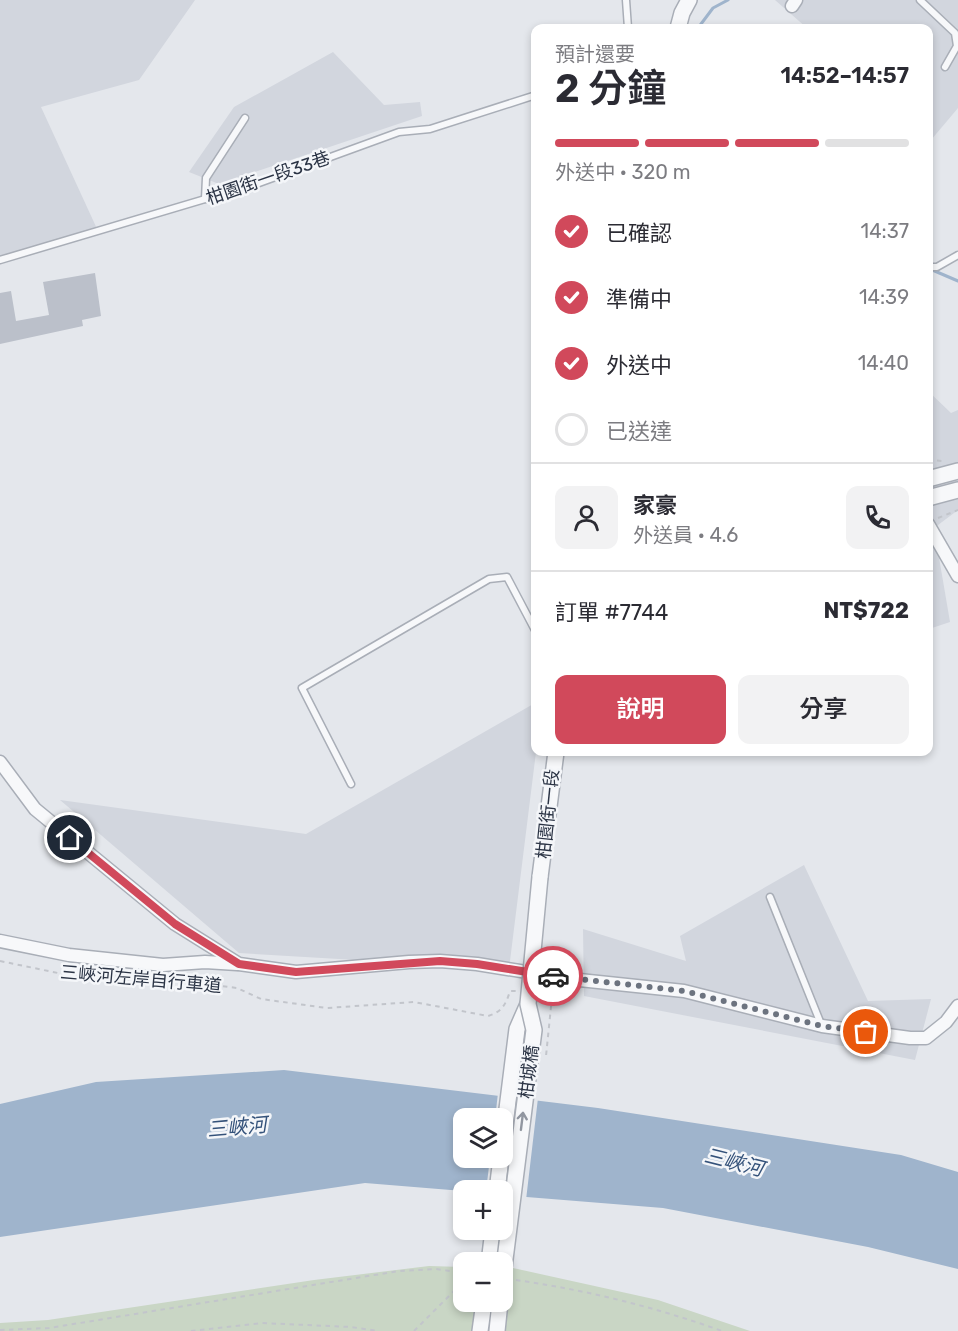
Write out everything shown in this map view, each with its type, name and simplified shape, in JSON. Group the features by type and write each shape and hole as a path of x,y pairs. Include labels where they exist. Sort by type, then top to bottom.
{"street":[{"path":"679,24 689,0"},
{"path":"933,478 958,471"},
{"path":"933,497 958,490"},
{"path":"933,521 958,576"},
{"name":"柑園街一段","path":"540,878 555,756"},
{"path":"0,762 35,809 175,924 239,964"},
{"name":"柑城橋","path":"507,1108 540,878"},
{"path":"0,941 69,955 163,965 205,962 296,972 409,962 440,961 477,964 570,979 684,991 822,1026 910,1038 926,1038 946,1022 958,1006"},
{"name":"柑城橋","path":"512,1252 534,1030 524,998"},
{"path":"480,1331 483,1312"},
{"path":"497,1331 499,1312"}],"lane":[{"path":"626,0 628,24"},
{"path":"920,0 955,33 957,46 945,67"},
{"name":"柑園街一段33巷","path":"0,260 259,183 399,132 430,129 531,97"},
{"path":"205,200 206,178 245,118"},
{"path":"933,267 958,255"},
{"path":"351,784 302,688 489,579 507,577 531,623"},
{"path":"770,897 822,1026"}],"path":[{"path":"933,521 958,510"},
{"name":"三峽河左岸自行車道","path":"0,961 82,978 191,982 237,988 261,999 327,1008 414,1002 488,1016 497,1014 506,1003 510,991 524,998"},
{"path":"540,1056 546,1056 552,997 542,995"},
{"path":"0,1330 49,1328 399,1271 436,1269 453,1271"},
{"path":"513,1282 563,1287 674,1314 722,1331"},
{"path":"414,1331 453,1292"},
{"path":"191,1331 262,1323 351,1327 378,1331"},
{"path":"45,1331 49,1328"}],"shaded area":[{"path":"0,0 195,0 139,80 41,107 98,231 0,259"},
{"path":"775,0 958,0 958,108 933,138 933,24 802,24"},
{"path":"333,52 384,105 420,102 422,116 219,184 189,172 234,107"},
{"path":"933,396 951,413 958,410 958,510 934,528 950,622 933,628"},
{"path":"531,705 531,756 536,756 509,969 239,953 60,800 306,834"},
{"path":"804,865 868,1001 931,999 915,1060 584,996 583,929 686,961 680,936"}],"green space":[{"path":"429,1266 453,1267 453,1312 513,1312 513,1268 658,1300 750,1331 0,1331 0,1323 48,1320 314,1280"}],"water":[{"name":"三峽河","path":"284,1070 598,1108 901,1155 958,1172 958,1269 868,1247 663,1208 513,1196 513,1180 453,1180 453,1190 365,1183 0,1237 0,1104 96,1082"}],"pier":[{"path":"498,1093 538,1098 526,1200 513,1199 513,1180 487,1180 489,1168 513,1168 513,1108 496,1108"}],"building":[{"path":"95,273 101,316 82,320 83,326 0,344 0,293 11,291 16,321 49,315 43,282"}],"waterway":[{"path":"701,24 713,8 728,0"},
{"path":"933,270 958,281"}],"way so far":[{"path":"553,976 684,991 822,1026 866,1032"}],"route":[{"path":"70,838 175,924 239,964 296,972 440,961 477,964 553,976"}]}
